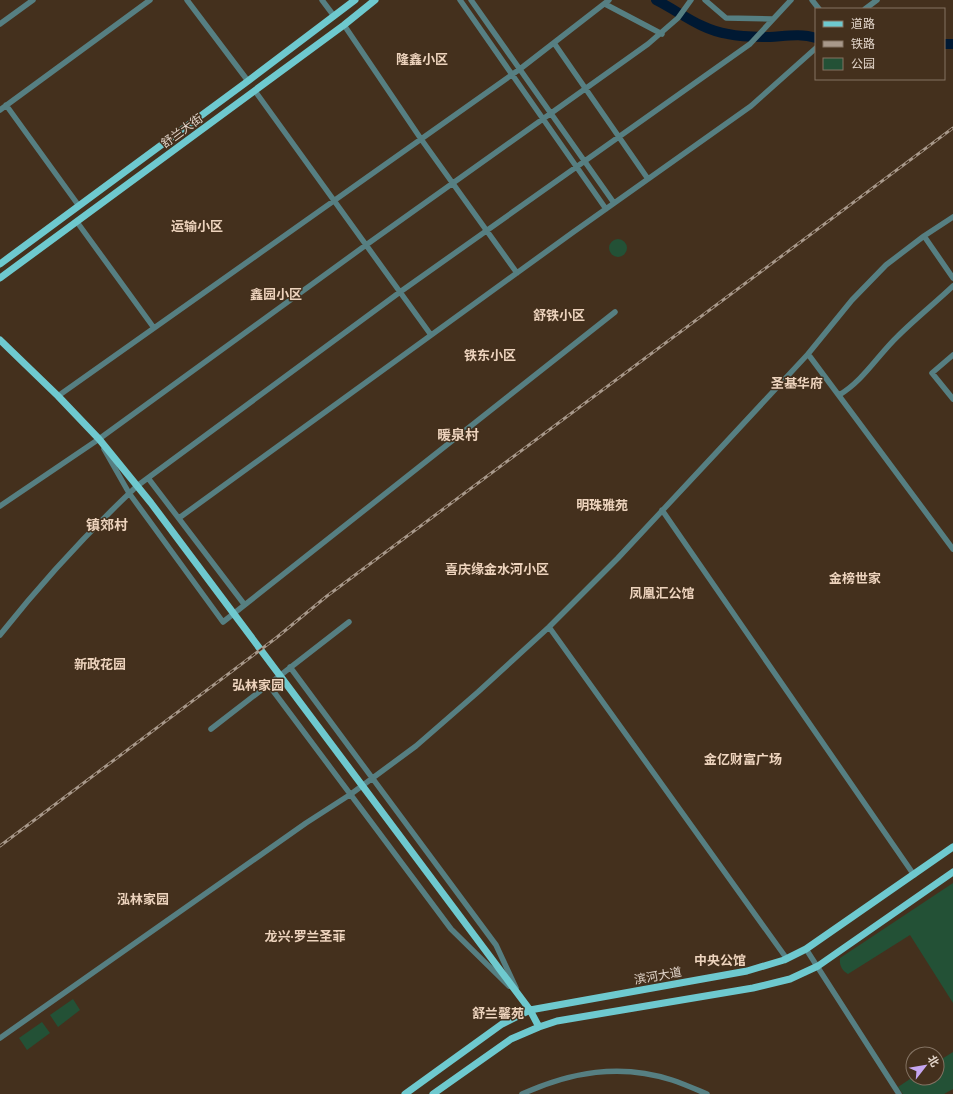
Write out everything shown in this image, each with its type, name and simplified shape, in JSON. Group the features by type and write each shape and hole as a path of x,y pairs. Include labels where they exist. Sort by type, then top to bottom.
{"main road":[{"name":"舒兰大街","path":"0,264 355,0"},
{"name":"舒兰大街","path":"0,278 255,91 375,0"},
{"path":"0,340 58,396 99,439 137,486 530,1010 539,1027"},
{"name":"滨河大道","path":"405,1094 502,1024 530,1010 747,971 787,959 806,949 953,847"},
{"path":"433,1094 511,1040 539,1027 557,1021 753,988 790,979 818,966 953,872"}],"street":[{"path":"0,24 33,0"},
{"path":"0,110 150,0"},
{"path":"187,0 248,81"},
{"path":"322,0 334,16"},
{"path":"460,0 606,209"},
{"path":"471,0 614,203"},
{"path":"705,0 726,18 771,20"},
{"path":"0,635 29,599 104,516 137,486 400,292 750,44 791,0"},
{"path":"812,0 818,8"},
{"path":"866,8 877,0"},
{"path":"0,506 99,439 366,245 662,34 678,18 690,1"},
{"path":"58,396 520,69 607,2 662,34"},
{"path":"344,25 420,139 517,273"},
{"path":"554,43 648,179"},
{"path":"179,518 614,203 751,106 815,49"},
{"path":"255,91 431,335"},
{"path":"6,105 79,206"},
{"path":"0,1038 299,828 350,794 416,746 549,627 618,558 808,354 852,300 886,265 924,236 953,217"},
{"path":"76,222 154,328"},
{"path":"924,236 953,278"},
{"path":"839,395 846,391 868,370 897,337 953,286"},
{"path":"99,439 129,493 223,622 615,312"},
{"path":"808,354 953,549"},
{"path":"953,356 932,373 953,399"},
{"path":"148,478 244,604"},
{"path":"662,510 914,874"},
{"path":"211,729 348,622"},
{"path":"549,627 787,959"},
{"path":"290,667 496,945 521,998"},
{"path":"268,684 451,929 521,998"},
{"path":"806,949 899,1094"},
{"path":"522,1094 544,1084 574,1075 591,1072 623,1071 672,1080 707,1094"}],"green space":[{"path":"618,239 624,242 627,248 624,254 618,257 612,254 609,248 612,242"},
{"path":"953,883 953,1003 910,935 848,974 846,973 840,963 840,958"},
{"path":"73,999 80,1010 58,1027 50,1015"},
{"path":"42,1022 50,1033 27,1050 19,1038"},
{"path":"953,1052 953,1089 944,1094 903,1094 898,1087 905,1082 905,1086 945,1086 945,1057"}],"waterway":[{"path":"656,0 700,25 718,32 749,37 799,35 815,38"},
{"path":"945,44 953,44"}],"railway":[{"path":"0,846 276,638 327,596 953,128"}],"district":[{"name":"隆鑫小区","path":"422,59"},
{"name":"运输小区","path":"197,226"},
{"name":"鑫园小区","path":"276,294"},
{"name":"舒铁小区","path":"559,315"},
{"name":"铁东小区","path":"490,355"},
{"name":"圣基华府","path":"797,383"},
{"name":"暖泉村","path":"458,435"},
{"name":"明珠雅苑","path":"602,505"},
{"name":"镇郊村","path":"107,525"},
{"name":"喜庆缘金水河小区","path":"497,569"},
{"name":"金榜世家","path":"855,578"},
{"name":"凤凰汇公馆","path":"662,593"},
{"name":"新政花园","path":"100,664"},
{"name":"弘林家园","path":"258,685"},
{"name":"金亿财富广场","path":"743,759"},
{"name":"泓林家园","path":"143,899"},
{"name":"龙兴·罗兰圣菲","path":"305,936"},
{"name":"中央公馆","path":"720,960"},
{"name":"舒兰馨苑","path":"498,1013"}]}
